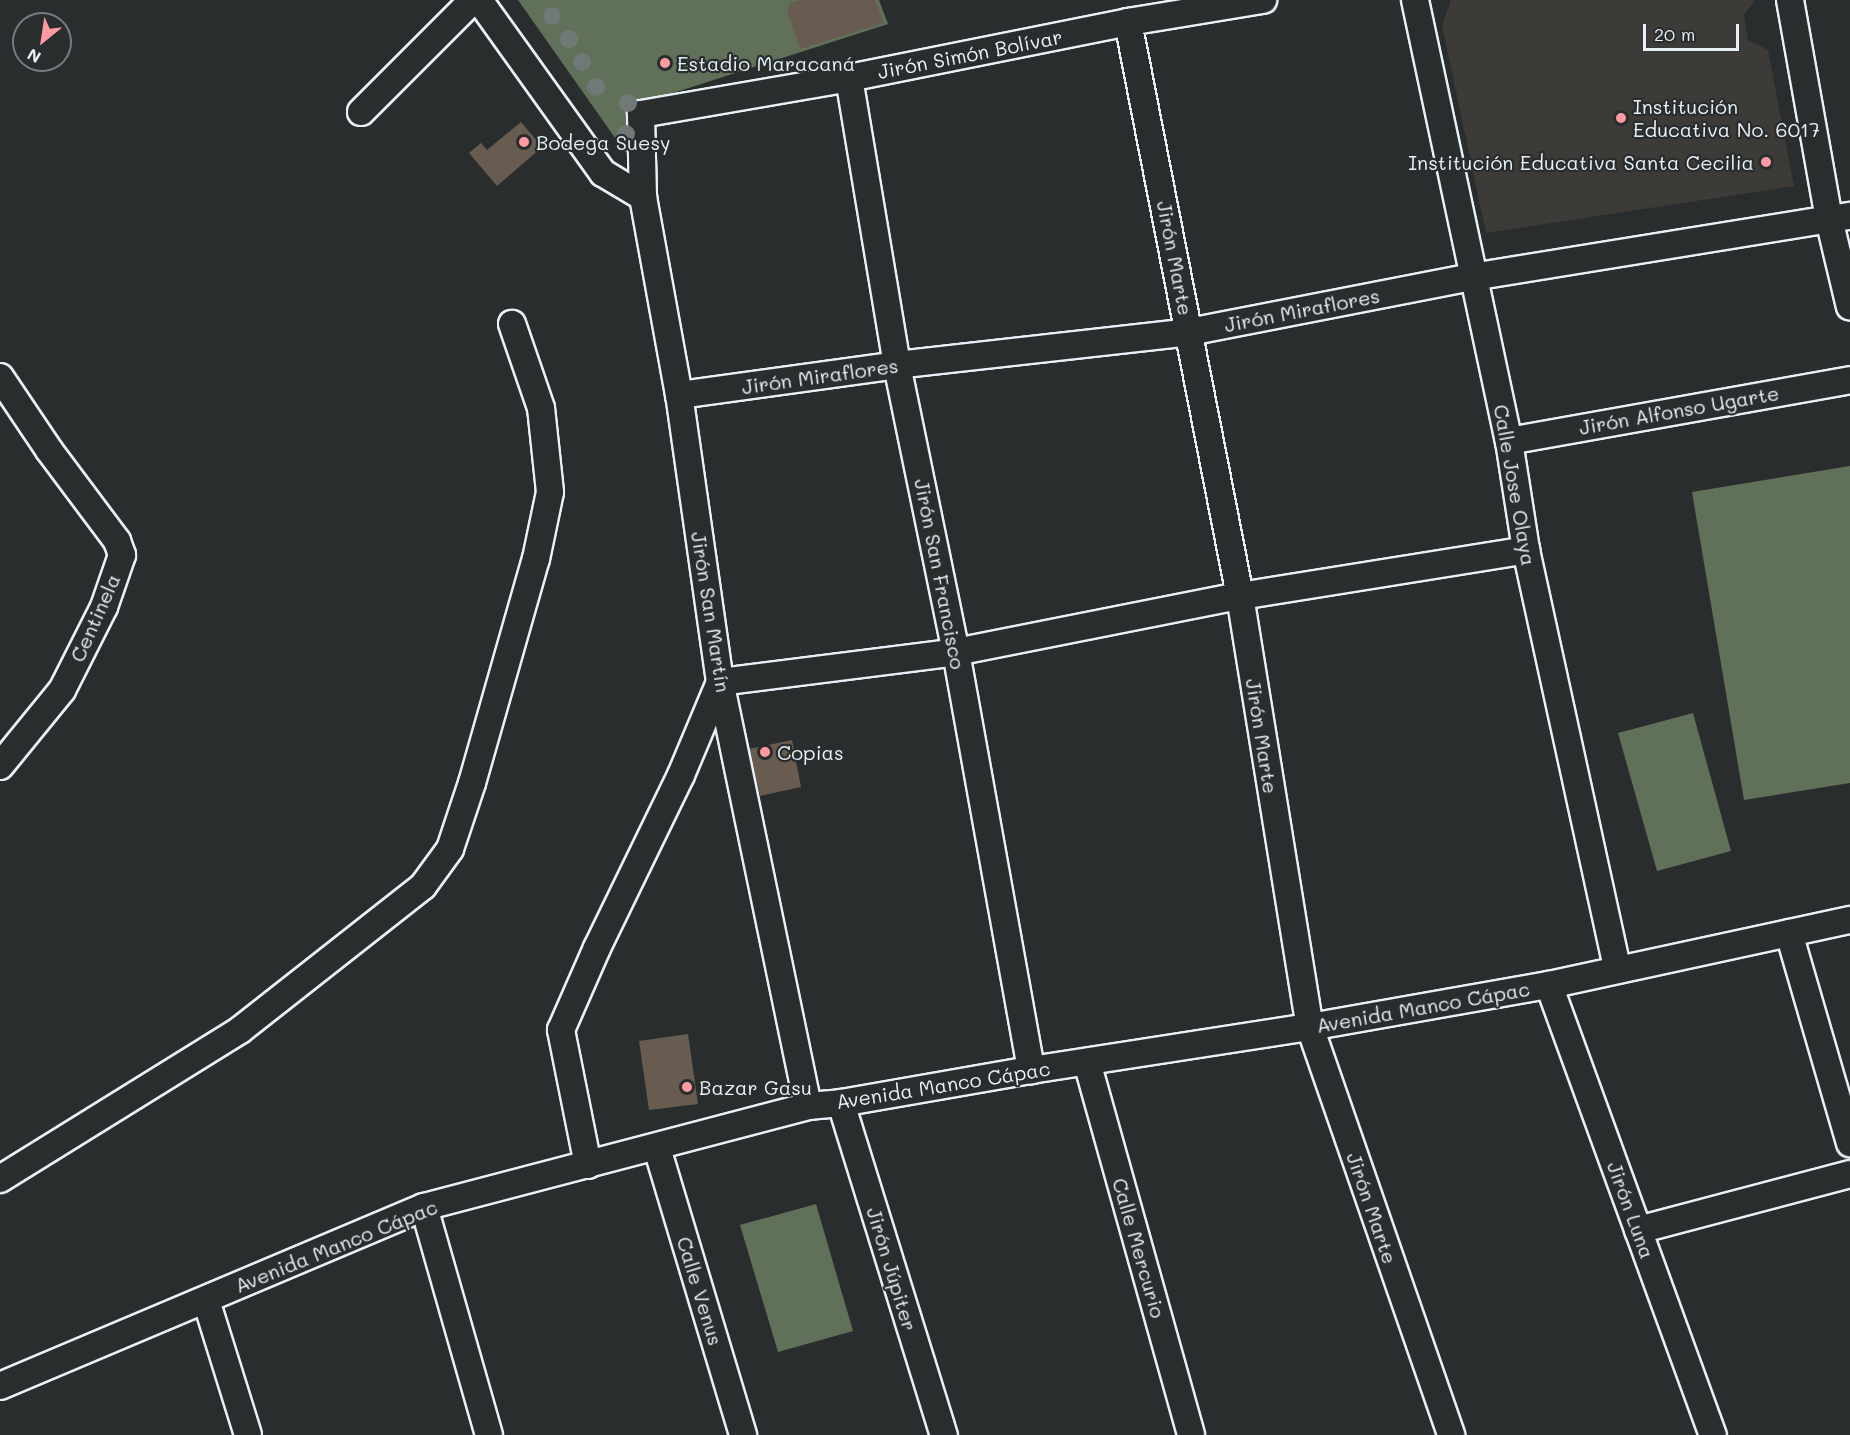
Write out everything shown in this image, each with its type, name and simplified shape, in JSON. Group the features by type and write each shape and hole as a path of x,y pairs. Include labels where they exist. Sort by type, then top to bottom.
{"street":[{"path":"361,112 473,0"},
{"path":"479,0 603,173 643,197"},
{"name":"Jirón Simón Bolívar","path":"641,114 849,78 1128,22 1263,0"},
{"name":"Calle Jose Olaya","path":"1415,0 1472,277 1509,441 1526,550 1617,969"},
{"path":"1790,0 1840,218 1850,307"},
{"name":"Jirón Marte","path":"1128,22 1240,596 1310,1027 1451,1435"},
{"name":"Jirón San Francisco","path":"849,78 897,365 956,652 1031,1070"},
{"name":"Jirón San Martín","path":"641,114 643,197 679,395 720,682 808,1106"},
{"name":"Jirón Miraflores","path":"679,395 897,365 1189,332 1472,277 1840,218"},
{"path":"0,1179 240,1030 423,886 450,849 472,783 536,559 550,492 541,408 512,324"},
{"name":"Centinela","path":"0,377 49,450 117,541 122,555 104,607 62,690 0,766"},
{"name":"Jirón Alfonso Ugarte","path":"1509,441 1850,380"},
{"path":"588,1165 561,1030 597,948 681,775 720,682 956,652 1240,596 1526,550"},
{"name":"Avenida Manco Cápac","path":"0,1386 424,1207 657,1148 808,1106 841,1103 1031,1070 1310,1027 1549,985 1850,920"},
{"path":"1789,933 1850,1143"},
{"name":"Jirón Luna","path":"1549,985 1713,1435"},
{"name":"Calle Mercurio","path":"1087,1062 1191,1435"},
{"name":"Jirón Júpiter","path":"841,1103 944,1435"},
{"name":"Calle Venus","path":"657,1148 743,1435"},
{"path":"1638,1230 1850,1174"},
{"path":"424,1207 489,1435"},
{"path":"206,1300 248,1435"}],"shaded area":[{"name":"Institución Educativa No. 6017","path":"1451,0 1755,0 1744,15 1748,40 1768,50 1794,186 1486,233 1442,25"}],"green space":[{"name":"Estadio Maracaná","path":"518,0 879,0 888,24 645,102 633,148 625,152"},
{"path":"1850,466 1850,783 1744,800 1692,492"},
{"path":"1693,713 1731,851 1657,871 1618,733"},
{"path":"816,1204 853,1331 778,1352 740,1225"}],"building":[{"path":"800,0 875,0 884,23 800,49 787,10 790,3"},
{"path":"521,122 542,147 497,186 469,153 481,143 487,150"},
{"path":"792,740 801,787 760,796 749,749"},
{"path":"688,1034 698,1104 649,1110 639,1041"}],"place":[{"name":"Estadio Maracaná","path":"665,63"},
{"name":"Institución Educativa No. 6017","path":"1621,118"},
{"name":"Bodega Suesy","path":"524,142"},
{"name":"Institución Educativa Santa Cecilia","path":"1766,162"},
{"name":"Copias","path":"765,752"},
{"name":"Bazar Gasu","path":"687,1087"}]}
